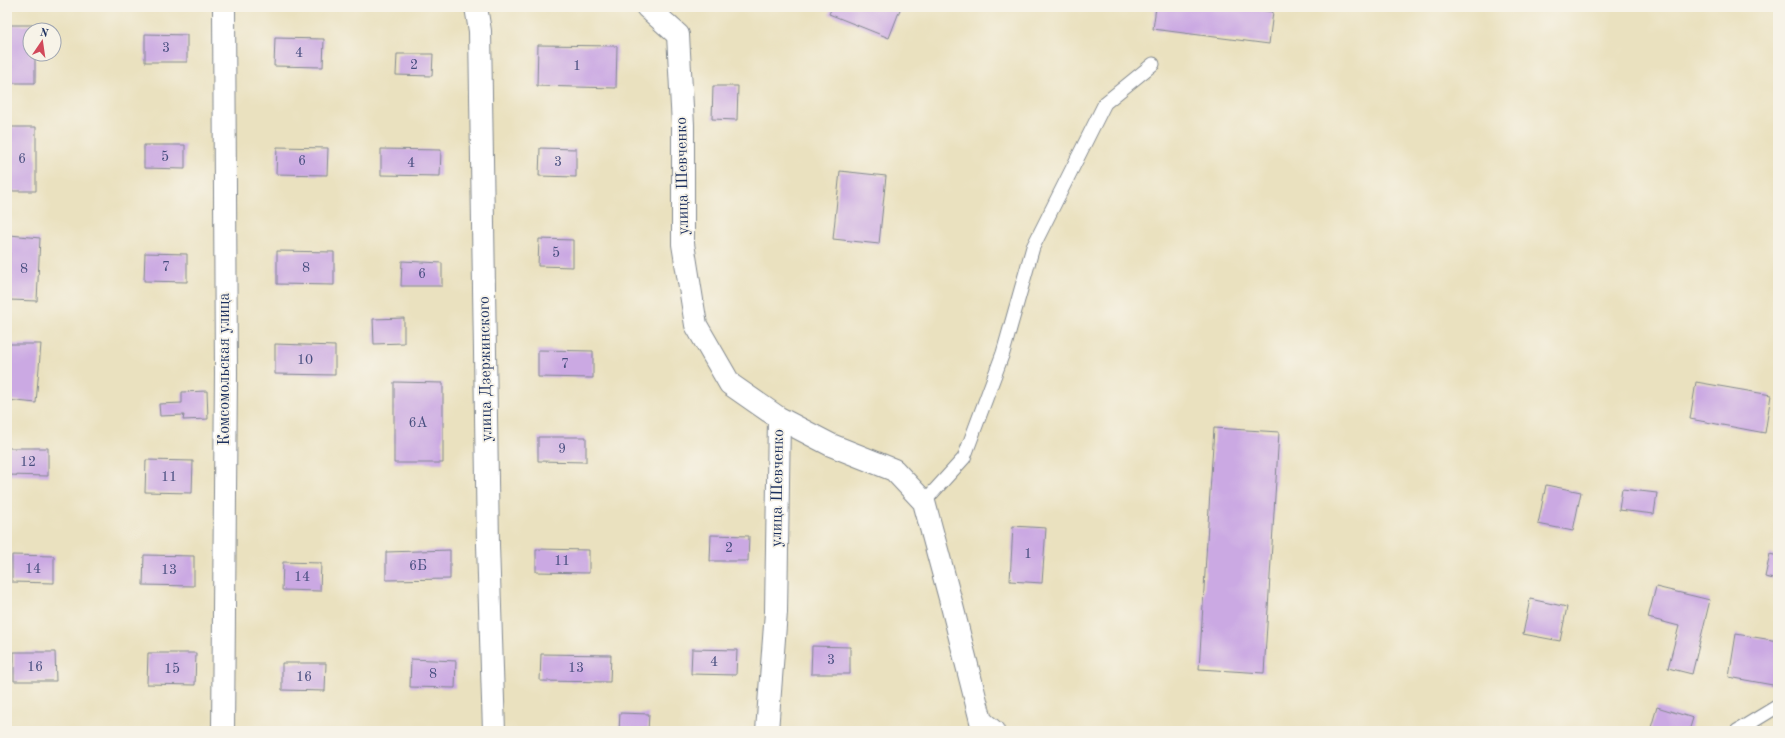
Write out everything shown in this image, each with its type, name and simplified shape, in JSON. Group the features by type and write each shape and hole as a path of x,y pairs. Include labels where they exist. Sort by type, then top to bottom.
{"street":[{"name":"Комсомольская улица","path":"223,731 226,373 224,7"},
{"name":"улица Дзержинского","path":"476,7 480,31 488,538 494,731"},
{"name":"улица Шевченко","path":"647,7 678,35 683,125 683,244 696,325 730,384 779,418 776,612 767,731"},
{"path":"779,418 831,445 894,470 924,502 952,602 981,721 993,731"}],"lane":[{"path":"924,502 964,458 1003,353 1033,247 1105,104 1153,64"},
{"path":"1737,731 1778,706"}],"building":[{"path":"832,7 901,7 889,38 829,14"},
{"path":"1156,7 1238,7 1273,12 1269,44 1153,29"},
{"path":"7,25 22,25 22,62 35,62 35,83 7,83"},
{"path":"145,34 187,35 187,62 145,62"},
{"path":"275,38 324,39 323,67 274,66"},
{"path":"538,45 617,46 616,88 537,86"},
{"path":"397,54 433,54 432,76 396,75"},
{"path":"713,86 738,86 737,120 712,119"},
{"path":"7,127 36,127 36,191 7,191"},
{"path":"144,145 185,145 185,169 144,168"},
{"path":"277,147 328,148 327,175 276,174"},
{"path":"540,148 576,149 576,177 539,176"},
{"path":"381,149 441,150 440,176 381,175"},
{"path":"840,171 886,176 879,244 833,239"},
{"path":"10,235 40,238 37,301 9,300"},
{"path":"539,239 573,240 573,267 538,266"},
{"path":"277,251 334,252 334,285 277,284"},
{"path":"145,253 187,254 187,282 144,281"},
{"path":"402,261 442,263 442,286 401,286"},
{"path":"404,318 404,343 374,344 373,319"},
{"path":"9,344 41,344 36,403 7,400"},
{"path":"275,344 335,346 335,375 275,374"},
{"path":"538,350 593,351 593,378 538,377"},
{"path":"394,382 443,383 443,463 394,463"},
{"path":"1696,382 1771,395 1765,433 1690,419"},
{"path":"207,391 208,419 183,420 184,415 160,416 159,404 182,403 182,392"},
{"path":"1214,428 1279,432 1264,673 1199,669"},
{"path":"538,437 586,437 586,462 538,461"},
{"path":"8,448 48,448 48,476 7,475"},
{"path":"146,460 193,461 192,493 145,492"},
{"path":"1546,485 1581,492 1573,531 1538,524"},
{"path":"1622,489 1657,493 1654,514 1619,510"},
{"path":"1013,526 1046,528 1042,583 1010,581"},
{"path":"711,535 749,536 748,561 710,561"},
{"path":"536,549 589,550 589,573 536,572"},
{"path":"450,550 450,579 386,580 386,552"},
{"path":"1770,554 1778,556 1778,580 1765,577"},
{"path":"12,555 54,556 54,583 12,582"},
{"path":"144,555 194,556 194,586 143,585"},
{"path":"283,562 321,563 320,591 282,590"},
{"path":"1656,587 1710,600 1692,674 1668,668 1679,626 1648,618"},
{"path":"1530,599 1567,607 1560,641 1523,634"},
{"path":"1736,634 1778,641 1778,686 1729,677"},
{"path":"812,646 850,647 850,674 811,674"},
{"path":"692,649 737,650 736,675 691,674"},
{"path":"14,652 55,652 56,681 14,681"},
{"path":"148,653 196,653 195,685 147,684"},
{"path":"541,654 611,655 610,682 540,681"},
{"path":"411,659 456,661 455,688 410,687"},
{"path":"282,663 326,663 325,691 282,690"},
{"path":"1657,707 1693,718 1689,731 1650,731"},
{"path":"620,713 649,714 648,731 619,731"}]}
